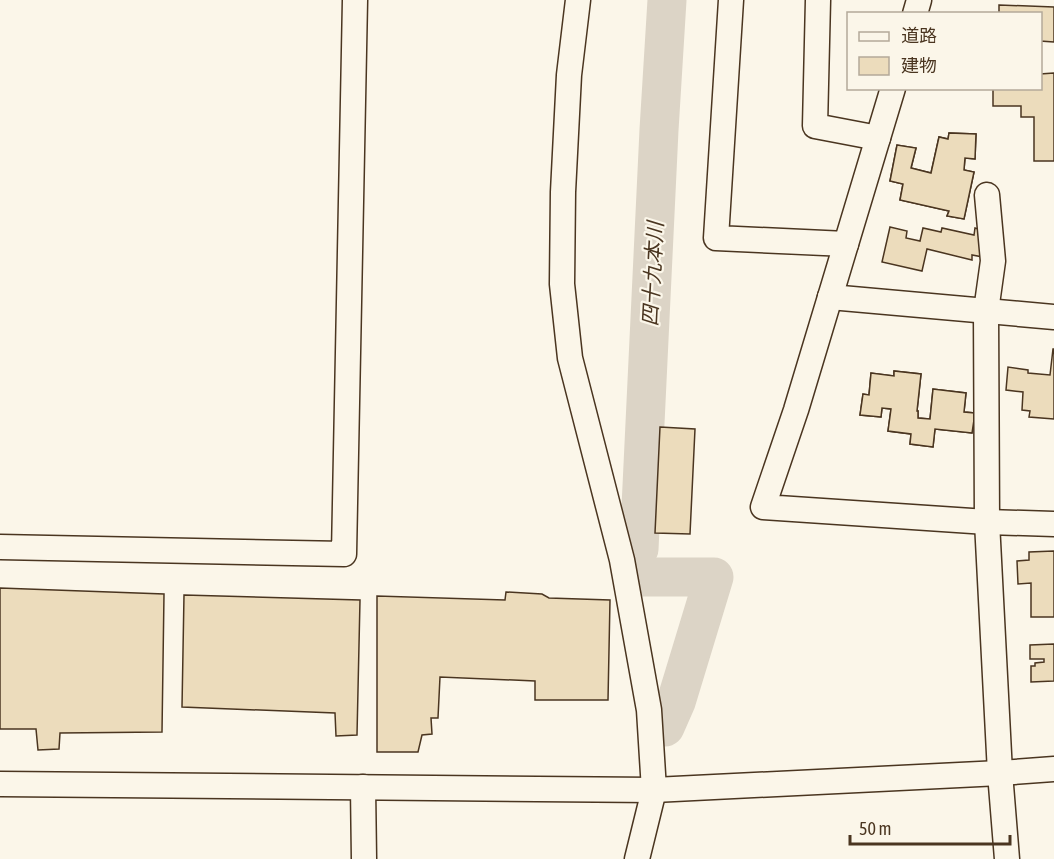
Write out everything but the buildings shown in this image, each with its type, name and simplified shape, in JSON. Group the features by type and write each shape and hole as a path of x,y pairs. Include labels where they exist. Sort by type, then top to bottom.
{"street":[{"path":"0,547 344,554 355,0"},
{"path":"578,0 569,75 563,181 562,284 570,358 622,560 649,710 654,790 637,859"},
{"path":"731,0 716,238 846,244"},
{"path":"818,0 815,126 878,138"},
{"path":"892,90 796,410 763,507 987,522 1054,524"},
{"path":"987,195 993,261 986,311 987,522 1000,773 1007,859"},
{"path":"830,297 1054,317"},
{"path":"0,784 654,790 1054,769"},
{"path":"363,787 364,859"}],"waterway":[{"name":"四十九本川","path":"639,549 667,0"},
{"name":"四十九本川","path":"642,577 714,577 676,702 665,727"}]}
